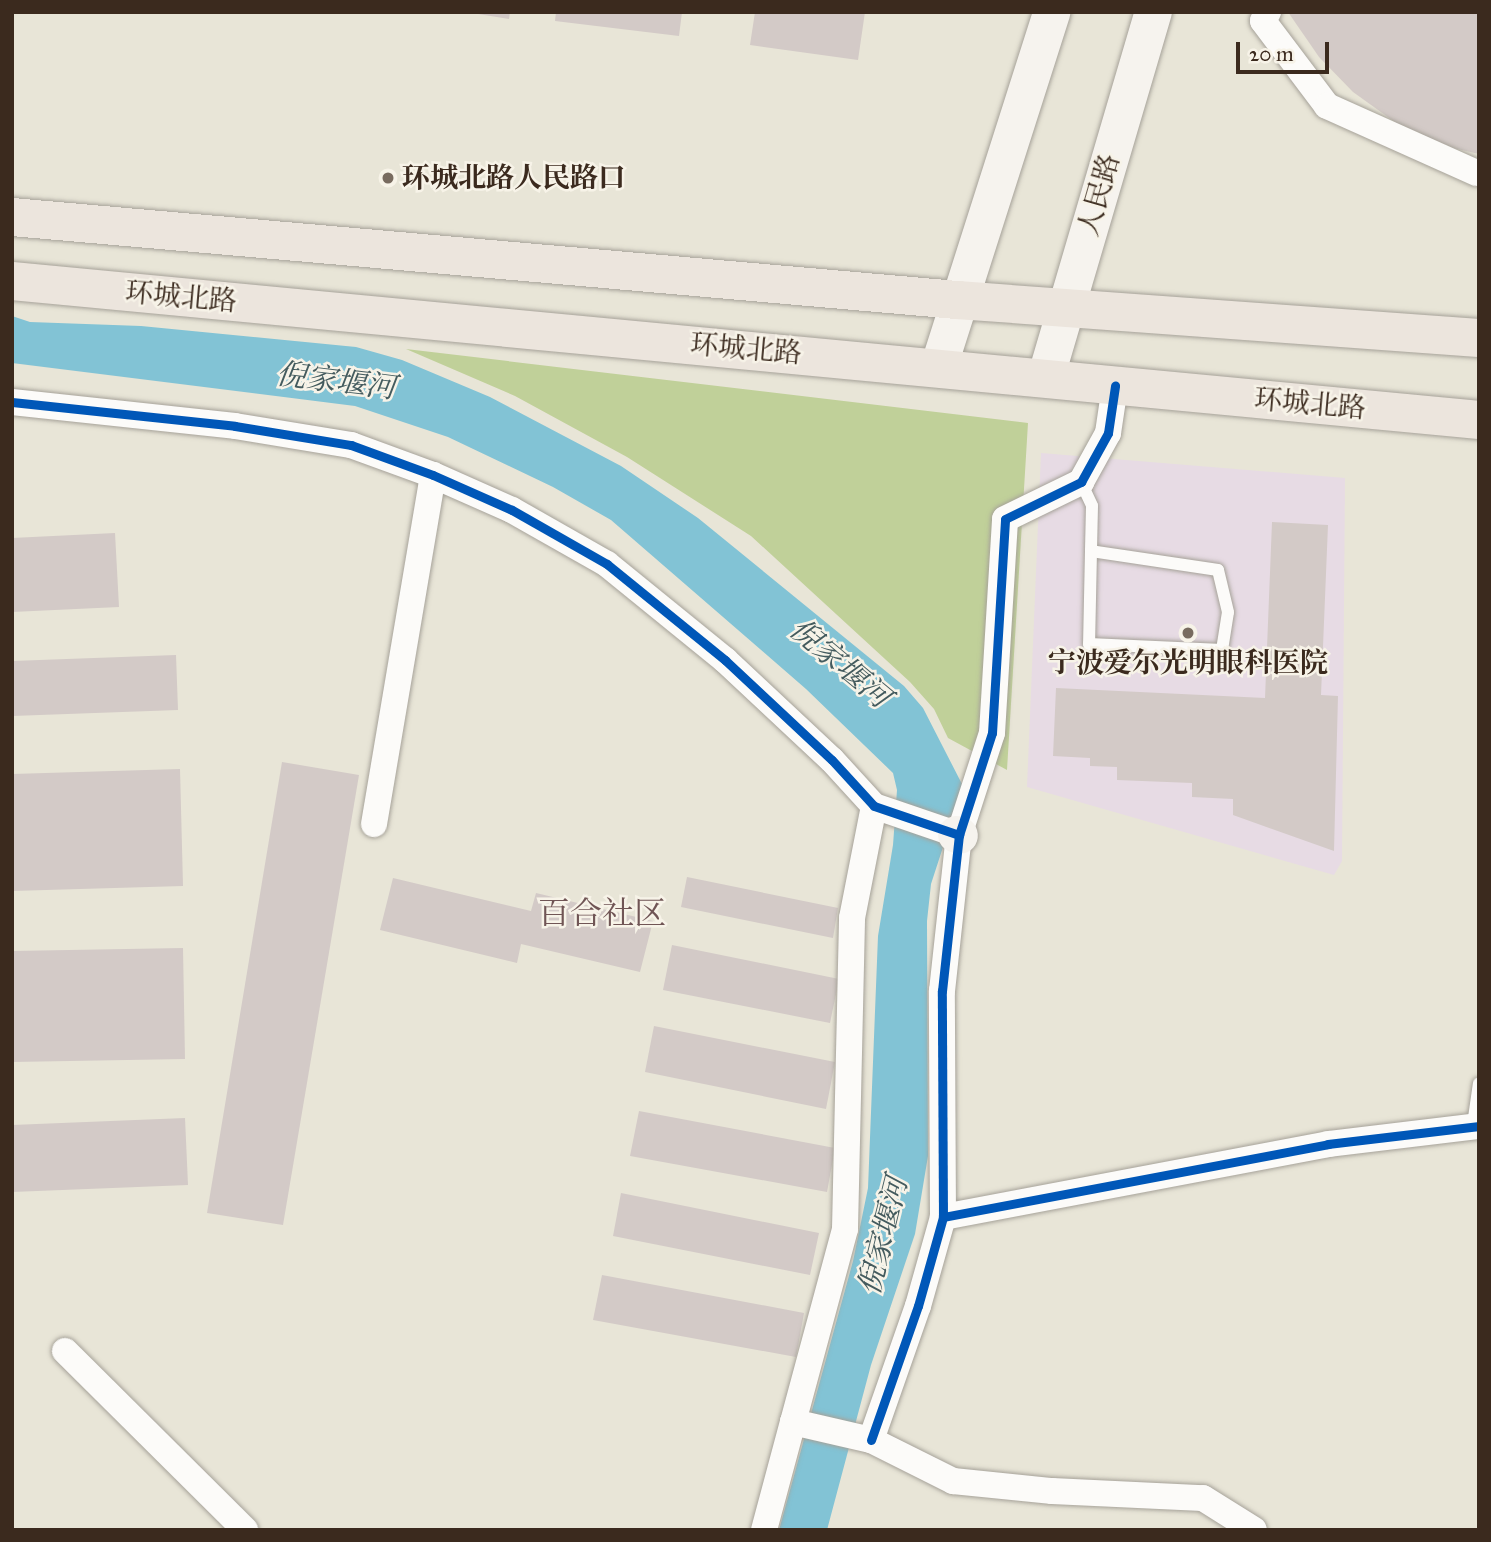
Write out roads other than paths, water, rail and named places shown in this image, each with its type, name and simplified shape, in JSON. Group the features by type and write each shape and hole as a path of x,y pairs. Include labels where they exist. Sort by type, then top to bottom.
{"main road":[{"path":"937,367 1051,12"},
{"name":"人民路","path":"1045,378 1153,12"},
{"path":"12,217 1066,309 1479,338"},
{"name":"环城北路","path":"12,281 1479,420"}],"street":[{"path":"1268,12 1263,21 1327,106 1477,173"},
{"path":"872,1440 918,1306 943,1217 942,991 958,835 992,733 1005,519 1082,482 1108,433 1115,386"},
{"path":"12,402 235,426 351,445 433,475 512,510 607,564 725,660 832,760 875,806 958,835"},
{"path":"374,824 433,475"},
{"path":"764,1530 845,1229 852,918 875,806"},
{"path":"943,1217 1328,1144 1476,1126"},
{"path":"65,1351 244,1530"},
{"path":"794,1423 872,1440 953,1481 1052,1491 1203,1498 1254,1530"}],"lane":[{"path":"1082,482 1092,506 1088,644 1222,650 1228,612 1218,570 1091,551"},
{"path":"1476,1126 1479,1083"}],"water":[{"name":"倪家堰河","path":"12,316 30,322 141,326 356,347 402,360 490,397 621,466 698,518 904,686 923,708 963,786 931,884 927,921 928,1156 915,1234 871,1365 827,1530 779,1530 853,1261 868,1188 878,936 893,845 897,790 893,773 806,689 611,520 553,487 448,437 355,406 12,363"}],"place":[{"name":"环城北路人民路口","path":"388,178"},
{"name":"宁波爱尔光明眼科医院","path":"1188,633"}],"district":[{"name":"百合社区","path":"602,914"}]}
